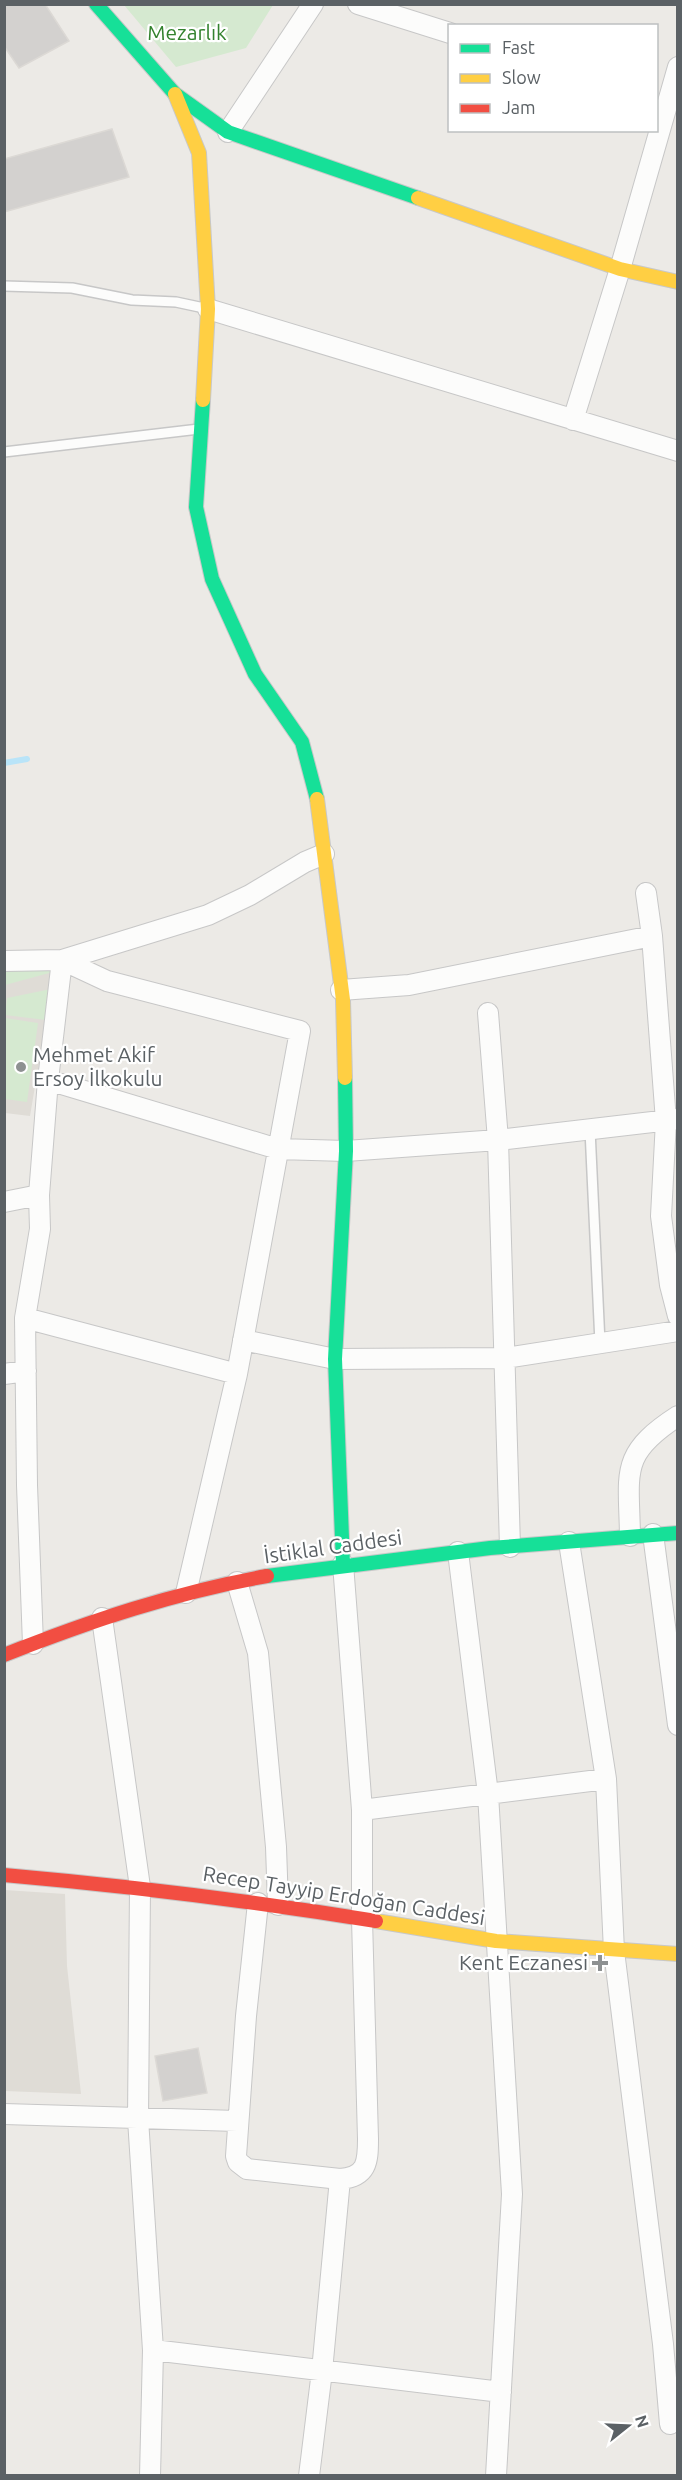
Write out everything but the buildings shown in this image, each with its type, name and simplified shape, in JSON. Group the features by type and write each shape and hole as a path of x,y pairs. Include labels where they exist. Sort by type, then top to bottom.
{"street":[{"path":"96,4 175,94 228,132 620,268 678,282"},
{"path":"228,132 313,4"},
{"path":"358,4 448,32"},
{"path":"658,131 678,67"},
{"path":"175,94 198,153 208,309 196,507 212,579 255,674 302,742 318,802 341,990 345,1151 335,1359 343,1564 362,1810 362,1919 368,2160 357,2174 340,2179 247,2169 238,2162 236,2156 237,2121 258,1903"},
{"path":"573,420 620,268 658,132"},
{"path":"208,309 678,451"},
{"path":"4,961 62,960 208,915 250,896 305,862 324,854"},
{"path":"646,893 672,1120 661,1216 670,1285 678,1316"},
{"path":"341,990 409,985 652,936"},
{"path":"33,1644 27,1485 25,1318 40,1229 39,1195 48,1080 62,960"},
{"path":"62,960 107,981 300,1031 237,1374 186,1593"},
{"path":"488,1013 498,1140 510,1546"},
{"path":"48,1080 278,1149 345,1151 498,1140 672,1120"},
{"path":"4,1202 39,1195"},
{"path":"25,1318 237,1374"},
{"path":"243,1340 335,1359 506,1358 678,1331"},
{"path":"4,1374 26,1371"},
{"path":"630,1536 629,1475 631,1464 643,1442 653,1432 678,1416"},
{"name":"İstiklal Caddesi","path":"4,1655 102,1618 186,1593 237,1582 343,1564 510,1546 678,1533"},
{"path":"653,1534 678,1725"},
{"path":"569,1542 606,1779 614,1951 670,2344 670,2424"},
{"path":"458,1552 488,1794 512,2194 496,2475"},
{"path":"237,1582 258,1653 276,1847 278,1905"},
{"path":"102,1618 140,1887 138,2119 153,2350 150,2475"},
{"path":"362,1810 606,1779"},
{"name":"Recep Tayyip Erdoğan Caddesi","path":"4,1875 140,1887 278,1905 496,1941 678,1954"},
{"path":"4,2114 237,2121"},
{"path":"309,2475 322,2371 340,2179"},
{"path":"153,2350 501,2392"}],"lane":[{"path":"4,286 72,288 132,300 176,302 208,309"},
{"path":"4,452 201,429"},
{"path":"590,1130 600,1343"}],"shaded area":[{"name":"Mehmet Akif Ersoy İlkokulu","path":"56,962 30,1116 5,1113 4,969"},
{"path":"5,1890 65,1894 67,1966 81,2094 5,2091"}],"green space":[{"name":"Mezarlık","path":"124,5 273,5 246,48 176,67"},
{"path":"56,962 53,972 5,985 4,969"},
{"path":"51,989 46,1020 5,1015 7,998"},
{"path":"5,1018 38,1023 27,1102 5,1099"}],"waterway":[{"path":"4,763 27,759"}],"traffic: fast":[{"path":"96,4 175,94 228,132 418,198"},
{"path":"203,400 196,507 212,579 255,674 302,742 317,799"},
{"path":"343,1564 335,1359 346,1151 345,1078"},
{"path":"267,1576 490,1548 678,1533"}],"traffic: slow":[{"path":"175,94 199,153 208,309 203,400"},
{"path":"418,198 620,269 678,282"},
{"path":"317,799 343,1000 345,1078"},
{"path":"376,1921 496,1941 678,1954"}],"traffic: jam":[{"path":"4,1655 166,1599 267,1576"},
{"path":"4,1875 190,1895 376,1921"}],"place":[{"name":"Mehmet Akif Ersoy İlkokulu","path":"21,1067"},
{"name":"Kent Eczanesi","path":"600,1963"}]}
